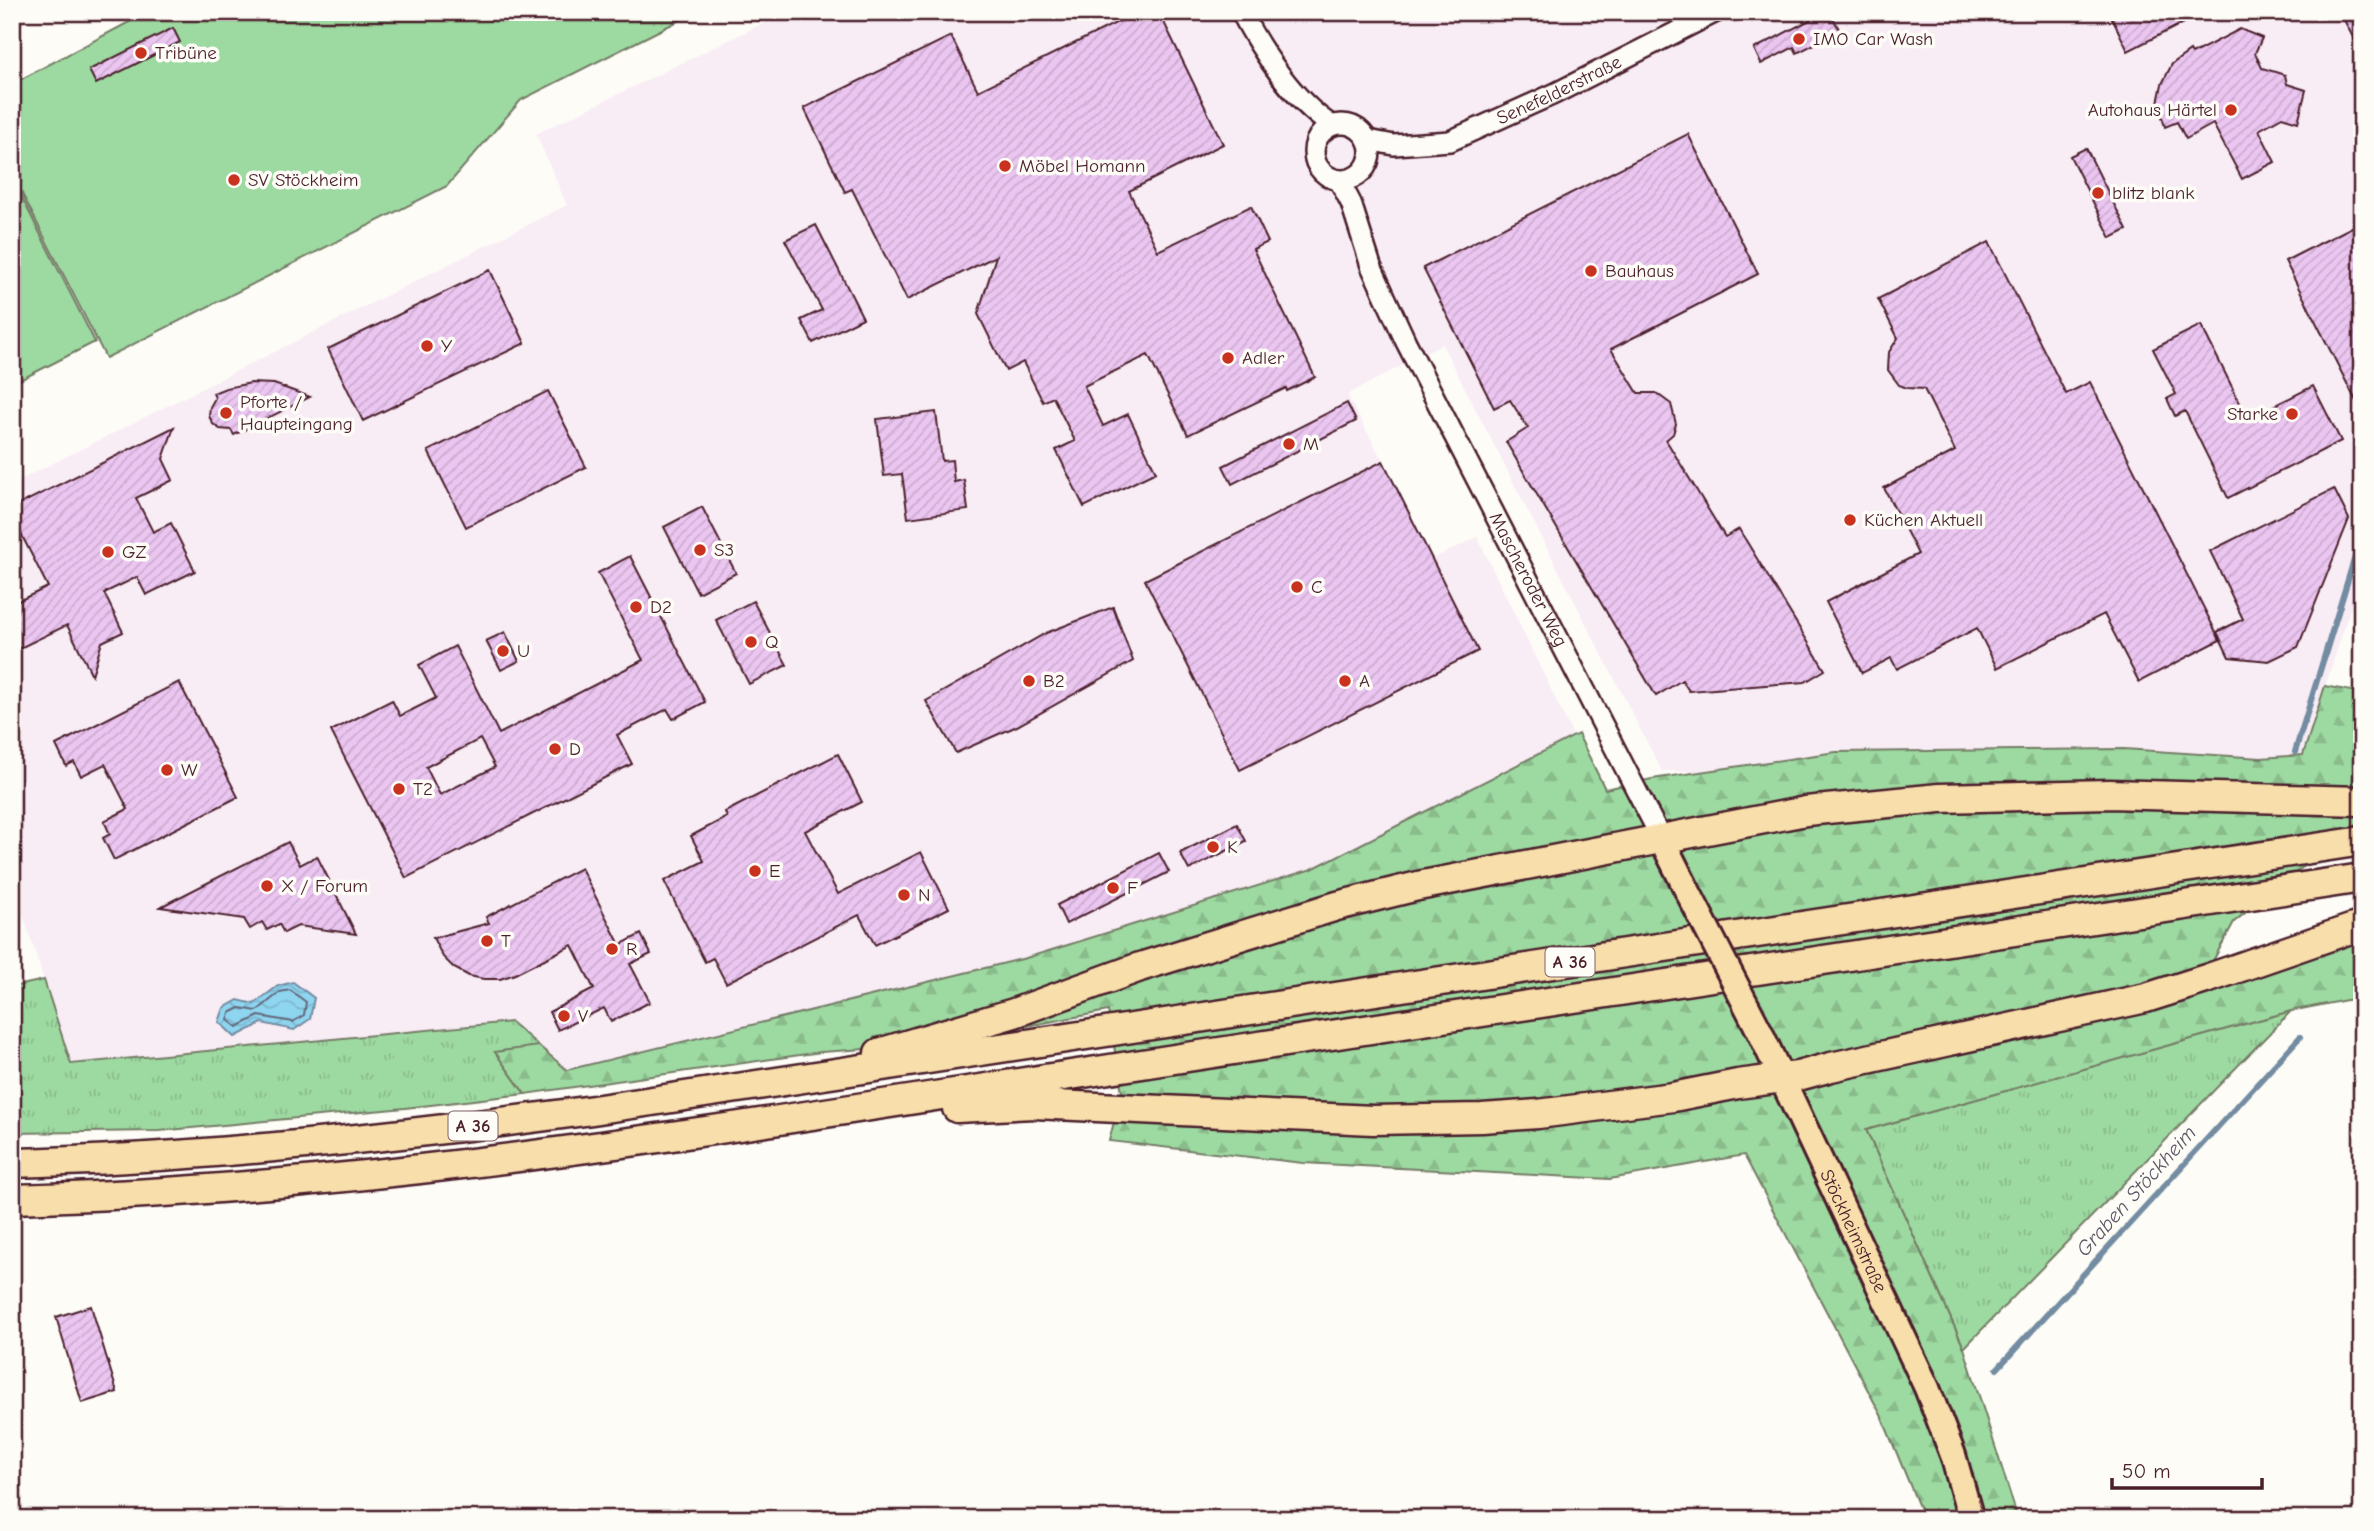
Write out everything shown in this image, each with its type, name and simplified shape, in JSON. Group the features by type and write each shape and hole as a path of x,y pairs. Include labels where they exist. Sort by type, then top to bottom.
{"highway":[{"path":"779,1083 1014,1013 1140,967 1337,905 1418,886 1806,811 1940,798 2109,794 2362,801"},
{"name":"A 36","path":"12,1163 167,1157 414,1134 779,1083 2362,841"},
{"name":"A 36","path":"12,1199 173,1192 419,1171 808,1115 2362,878"},
{"path":"808,1115 1034,1104 1373,1120 1538,1114 1672,1097 1738,1084 1782,1079 2146,998 2362,925"}],"main road":[{"name":"Mascheroder Weg","path":"1661,838 1718,950"},
{"name":"Stöckheimstraße","path":"1718,950 1760,1032 1927,1388 1954,1455 1971,1519"}],"street":[{"path":"1241,12 1290,89 1322,125"},
{"name":"Senefelderstraße","path":"1368,140 1394,145 1450,141 1554,94 1716,12"},
{"path":"1339,123 1356,127 1368,140 1370,155 1358,175 1345,179 1323,173 1318,166 1314,150 1322,125 1339,123"},
{"name":"Senefelderstraße","path":"1368,162 1394,145"},
{"name":"Mascheroder Weg","path":"1345,179 1371,266 1406,342 1661,838"}],"shaded area":[{"path":"787,12 2362,12 2362,572 2297,774 1662,771 1442,344 1347,395 1382,456 1433,559 1477,537 1597,785 1028,960 567,1070 511,1022 71,1064 12,880 12,484 567,205 536,134"}],"green space":[{"name":"SV Stöckheim","path":"148,12 696,12 521,100 447,186 106,358 12,174 12,84"},
{"path":"19,192 95,342 12,384 12,196"},
{"path":"2325,686 2362,693 2362,820 2234,922 2194,996 2362,938 2362,997 2291,1011 1866,1130 1964,1348 2018,1519 1924,1519 1881,1415 1744,1155 1610,1179 1303,1163 1109,1141 1122,1092 1108,1011 925,1045 821,1052 525,1094 495,1052 539,1046 567,1070 1026,958 1312,869 1578,734 1605,789 1652,779 1836,752 2124,749 2261,758 2303,755"},
{"path":"44,980 71,1064 511,1022 539,1046 495,1052 525,1094 159,1131 12,1133 12,987"},
{"path":"2291,1011 1964,1348 1866,1130"}],"water":[{"path":"293,982 314,998 310,1019 294,1030 262,1023 235,1037 219,1022 224,1008 238,1000 254,1004 278,986"}],"building":[{"path":"1138,12 1159,12 1223,144 1129,191 1158,251 1251,206 1268,242 1253,249 1315,377 1188,435 1148,355 1084,386 1103,426 1128,414 1156,472 1084,507 1056,450 1075,441 1053,397 1043,402 1023,362 1006,371 978,314 996,256 907,300 852,189 845,192 804,108 951,36 978,91"},
{"name":"IMO Car Wash","path":"1825,12 1830,12 1840,31 1797,53 1794,47 1761,64 1754,49"},
{"path":"2109,12 2205,12 2128,51"},
{"path":"2340,12 2362,12 2362,55"},
{"name":"Tribüne","path":"173,28 180,42 96,84 89,70"},
{"name":"Autohaus Härtel","path":"2240,29 2262,38 2255,53 2262,68 2285,75 2287,84 2306,90 2298,122 2282,117 2259,130 2275,162 2242,179 2213,124 2186,139 2177,122 2165,127 2158,103 2162,84 2172,64 2190,51 2192,54"},
{"path":"1688,134 1758,274 1611,349 1638,393 1656,393 1671,404 1676,424 1673,434 1666,440 1725,537 1739,529 1825,670 1805,682 1689,691 1682,680 1656,696 1506,442 1528,428 1510,400 1494,408 1423,268"},
{"name":"blitz blank","path":"2086,148 2127,230 2111,238 2070,156"},
{"path":"2362,222 2362,413 2285,261"},
{"path":"816,225 863,318 813,343 801,320 822,310 785,240"},
{"path":"1989,242 2066,394 2090,382 2220,640 2139,682 2104,614 1997,668 1977,628 1897,669 1891,658 1862,673 1826,602 1918,554 1884,488 1955,451 1924,389 1899,385 1888,370 1889,352 1898,338 1878,299"},
{"name":"Y","path":"490,270 525,343 363,421 328,349"},
{"name":"Starke","path":"2201,325 2248,419 2313,386 2341,441 2228,498 2185,411 2175,416 2167,399 2176,394 2153,349"},
{"path":"251,383 274,384 310,397 234,435 231,430 220,429 213,424 209,416 215,398 213,393"},
{"path":"548,391 586,467 466,527 428,451"},
{"name":"M","path":"1347,403 1356,421 1232,484 1223,466"},
{"path":"936,412 942,461 952,460 954,482 964,480 968,510 908,518 902,474 884,476 877,419"},
{"name":"GZ","path":"174,427 163,459 173,480 136,498 153,532 171,523 195,571 146,595 137,577 104,593 123,632 102,642 92,675 67,625 12,652 12,604 48,587 12,516 12,508"},
{"name":"C","path":"1383,461 1478,651 1240,770 1145,580"},
{"path":"2334,489 2349,519 2298,647 2269,661 2229,657 2217,632 2243,619 2210,551"},
{"name":"S3","path":"702,507 736,573 698,593 664,527"},
{"path":"630,556 705,702 673,719 667,709 617,735 632,764 406,878 331,731 392,700 400,716 436,698 419,665 455,646 499,734 643,660 598,573","holes":["480,739 495,767 440,795 426,767"]},
{"name":"Q","path":"753,601 787,665 749,684 716,620"},
{"name":"B2","path":"1113,607 1133,661 1017,726 956,753 926,701 1046,633"},
{"name":"U","path":"505,632 519,661 501,670 486,641"},
{"name":"W","path":"179,682 238,797 114,860 103,838 110,834 104,821 128,809 105,764 81,776 74,762 66,766 56,745"},
{"name":"E","path":"838,754 862,802 805,831 838,894 921,852 949,908 875,945 859,915 726,983 713,958 705,962 664,881 704,861 691,836 727,817 725,812"},
{"name":"K","path":"1237,824 1246,841 1189,870 1180,853"},
{"name":"X / Forum","path":"288,842 300,865 317,856 356,934 298,926 284,933 279,924 267,930 262,922 250,929 244,919 160,907"},
{"name":"F","path":"1159,853 1169,872 1066,924 1057,905"},
{"path":"581,868 620,945 641,934 651,954 630,964 650,1002 611,1022 604,1008 558,1030 549,1012 594,989 572,945 500,979 469,976 454,968 443,957 433,938 489,923 486,917"},
{"path":"91,1306 117,1392 82,1403 56,1317"}],"waterway":[{"name":"Graben Stöckheim","path":"2295,752 2362,534"},
{"name":"Graben Stöckheim","path":"1997,1369 2300,1037"},
{"name":"Graben Stöckheim","path":"1859,1519 1863,1514"}],"place":[{"name":"IMO Car Wash","path":"1799,39"},
{"name":"Tribüne","path":"141,53"},
{"name":"Autohaus Härtel","path":"2231,110"},
{"name":"Möbel Homann","path":"1005,166"},
{"name":"SV Stöckheim","path":"234,180"},
{"name":"blitz blank","path":"2098,193"},
{"name":"Bauhaus","path":"1591,271"},
{"name":"Y","path":"427,346"},
{"name":"Adler","path":"1228,358"},
{"name":"Pforte / Haupteingang","path":"226,413"},
{"name":"Starke","path":"2292,414"},
{"name":"M","path":"1289,444"},
{"name":"Küchen Aktuell","path":"1850,520"},
{"name":"S3","path":"700,550"},
{"name":"GZ","path":"108,552"},
{"name":"C","path":"1297,587"},
{"name":"D2","path":"636,607"},
{"name":"Q","path":"751,642"},
{"name":"U","path":"503,651"},
{"name":"B2","path":"1029,681"},
{"name":"A","path":"1345,681"},
{"name":"D","path":"555,749"},
{"name":"W","path":"167,770"},
{"name":"T2","path":"399,789"},
{"name":"K","path":"1213,847"},
{"name":"E","path":"755,871"},
{"name":"X / Forum","path":"267,886"},
{"name":"F","path":"1113,888"},
{"name":"N","path":"904,895"},
{"name":"T","path":"487,941"},
{"name":"R","path":"612,949"},
{"name":"V","path":"564,1016"}]}
